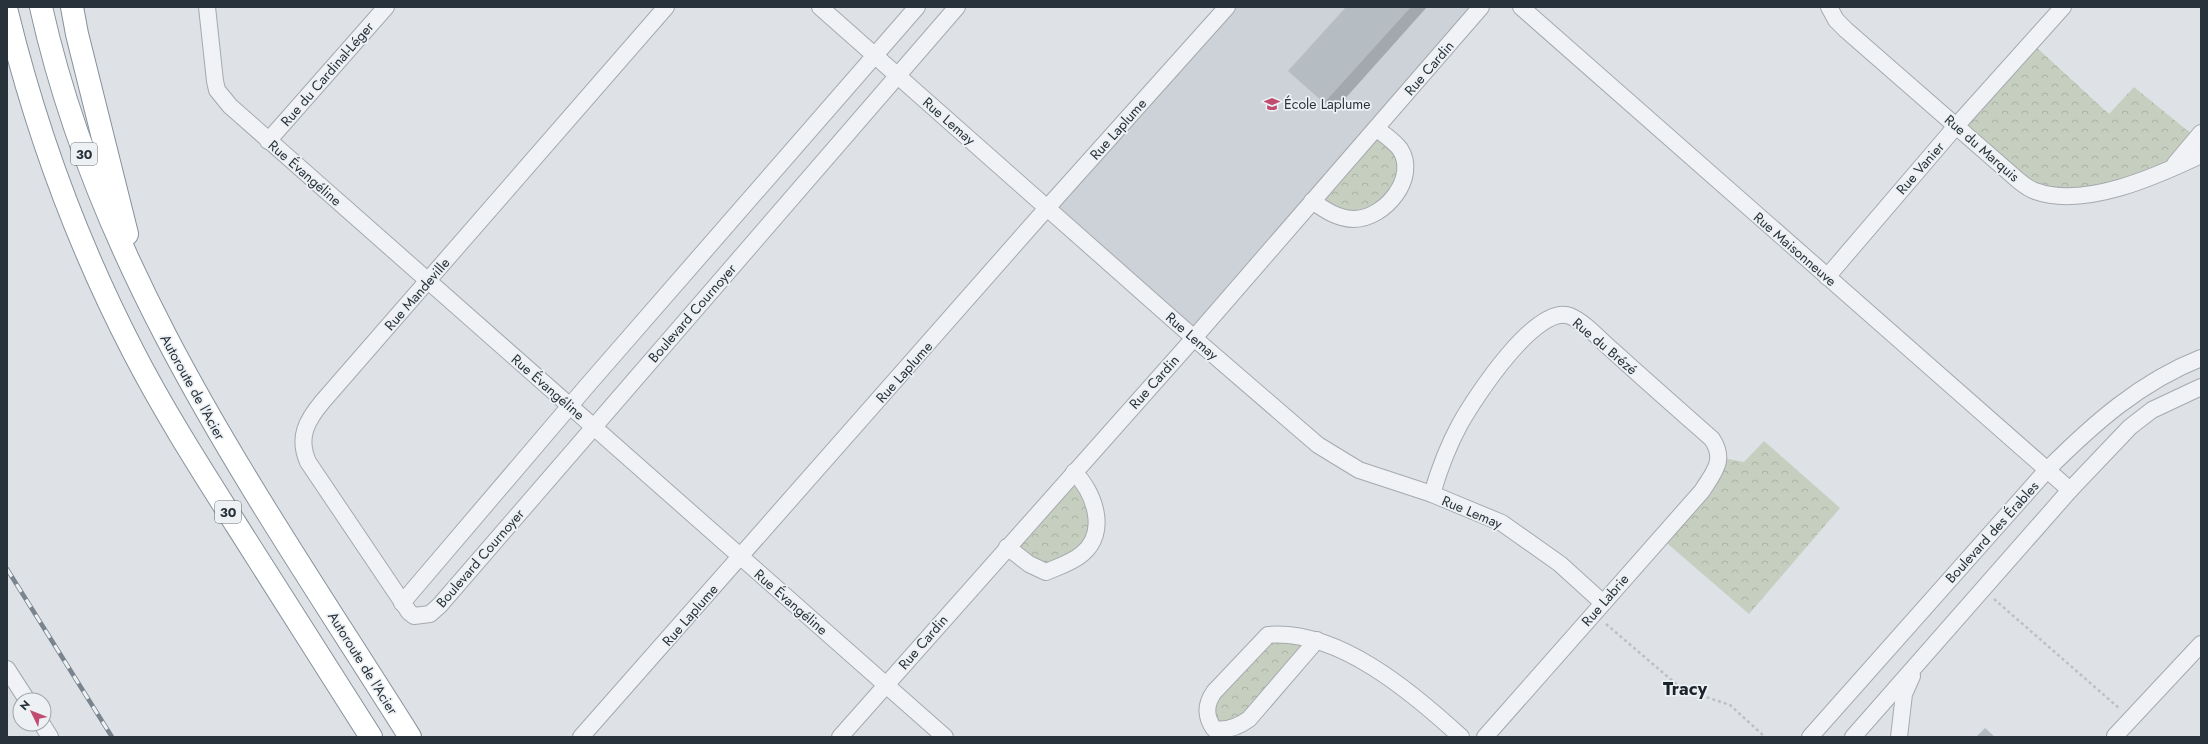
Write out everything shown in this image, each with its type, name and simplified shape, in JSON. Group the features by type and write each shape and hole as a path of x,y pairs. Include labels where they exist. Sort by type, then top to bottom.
{"highway":[{"name":"Autoroute de l'Acier","path":"40,7 63,91 86,159 111,224 143,295 187,379 220,436 410,737"},
{"path":"72,7 77,34 143,295"},
{"name":"30","path":"7,12 35,114 57,180 98,279 154,389 216,493 370,737"},
{"path":"7,76 57,180"}],"street":[{"name":"Rue Évangéline","path":"207,7 217,90 230,106 945,737"},
{"name":"Rue du Cardinal-Léger","path":"268,141 386,7"},
{"name":"Rue Mandeville","path":"402,603 308,462 303,451 302,441 305,426 310,416 666,7"},
{"name":"Rue Lemay","path":"820,7 1194,338 1330,453 1359,470 1432,494 1502,523 1560,564 1603,603"},
{"path":"402,603 569,406 917,7"},
{"name":"Boulevard Cournoyer","path":"402,603 409,612 419,617 430,614 440,605 957,7"},
{"name":"Rue Laplume","path":"581,737 1047,208 1227,7"},
{"name":"Rue Cardin","path":"840,737 1194,338 1312,201 1377,129 1481,7"},
{"name":"Rue Maisonneuve","path":"1521,7 1827,278 2070,490"},
{"name":"Rue du Marquis","path":"1829,7 1836,20 1846,30 1957,125 2019,181 2033,191 2050,195 2084,194 2125,186 2201,155"},
{"name":"Rue Vanier","path":"1827,278 1957,125 2063,7"},
{"path":"1312,201 1326,211 1354,219 1371,216 1385,206 1401,185 1404,161 1400,150 1377,129"},
{"name":"Rue du Marquis","path":"2172,168 2201,133"},
{"name":"Rue du Brézé","path":"1432,494 1439,471 1460,425 1487,382 1530,332 1546,320 1558,315 1568,316 1580,322 1629,365 1712,439 1717,447 1720,459"},
{"name":"Boulevard des Érables","path":"1810,737 2047,470 2104,415 2132,395 2179,368 2201,358"},
{"path":"1853,737 2070,490 2109,448 2140,418 2152,410 2201,387"},
{"name":"Rue Labrie","path":"1485,737 1702,491 1714,474 1720,459"},
{"path":"1007,547 1029,564 1046,572 1082,555 1091,545 1096,521 1095,507 1087,487 1074,472"},
{"path":"1317,640 1249,719 1240,725 1223,730 1214,729 1208,720 1208,701 1268,635 1291,635 1317,640 1356,659 1395,681 1424,702 1461,737"},
{"path":"2115,736 2201,644"},
{"path":"1899,737 1904,694 1920,661"},
{"path":"7,669 22,692"}],"path":[{"path":"1994,599 2122,711"},
{"path":"1601,620 1682,690 1730,705 1766,737"}],"shaded area":[{"name":"École Laplume","path":"1233,7 1481,7 1194,331 1055,210"}],"green space":[{"path":"2035,46 2109,114 2134,87 2194,136 2201,129 2201,158 2098,190 2034,189 1963,128"},
{"path":"1377,133 1402,162 1393,195 1370,214 1341,215 1316,204"},
{"path":"1764,441 1840,508 1749,614 1661,538 1723,458 1744,462"},
{"path":"1079,477 1087,487 1091,545 1047,568 1014,548"},
{"path":"1269,637 1312,642 1248,717 1215,726 1211,702"}],"building":[{"path":"1346,7 1411,7 1324,103 1288,71"},
{"path":"1985,728 1995,737 1976,737"}],"railway":[{"path":"7,569 112,737"}],"place":[{"name":"École Laplume","path":"1272,104"}],"district":[{"name":"Tracy","path":"1685,689"}]}
